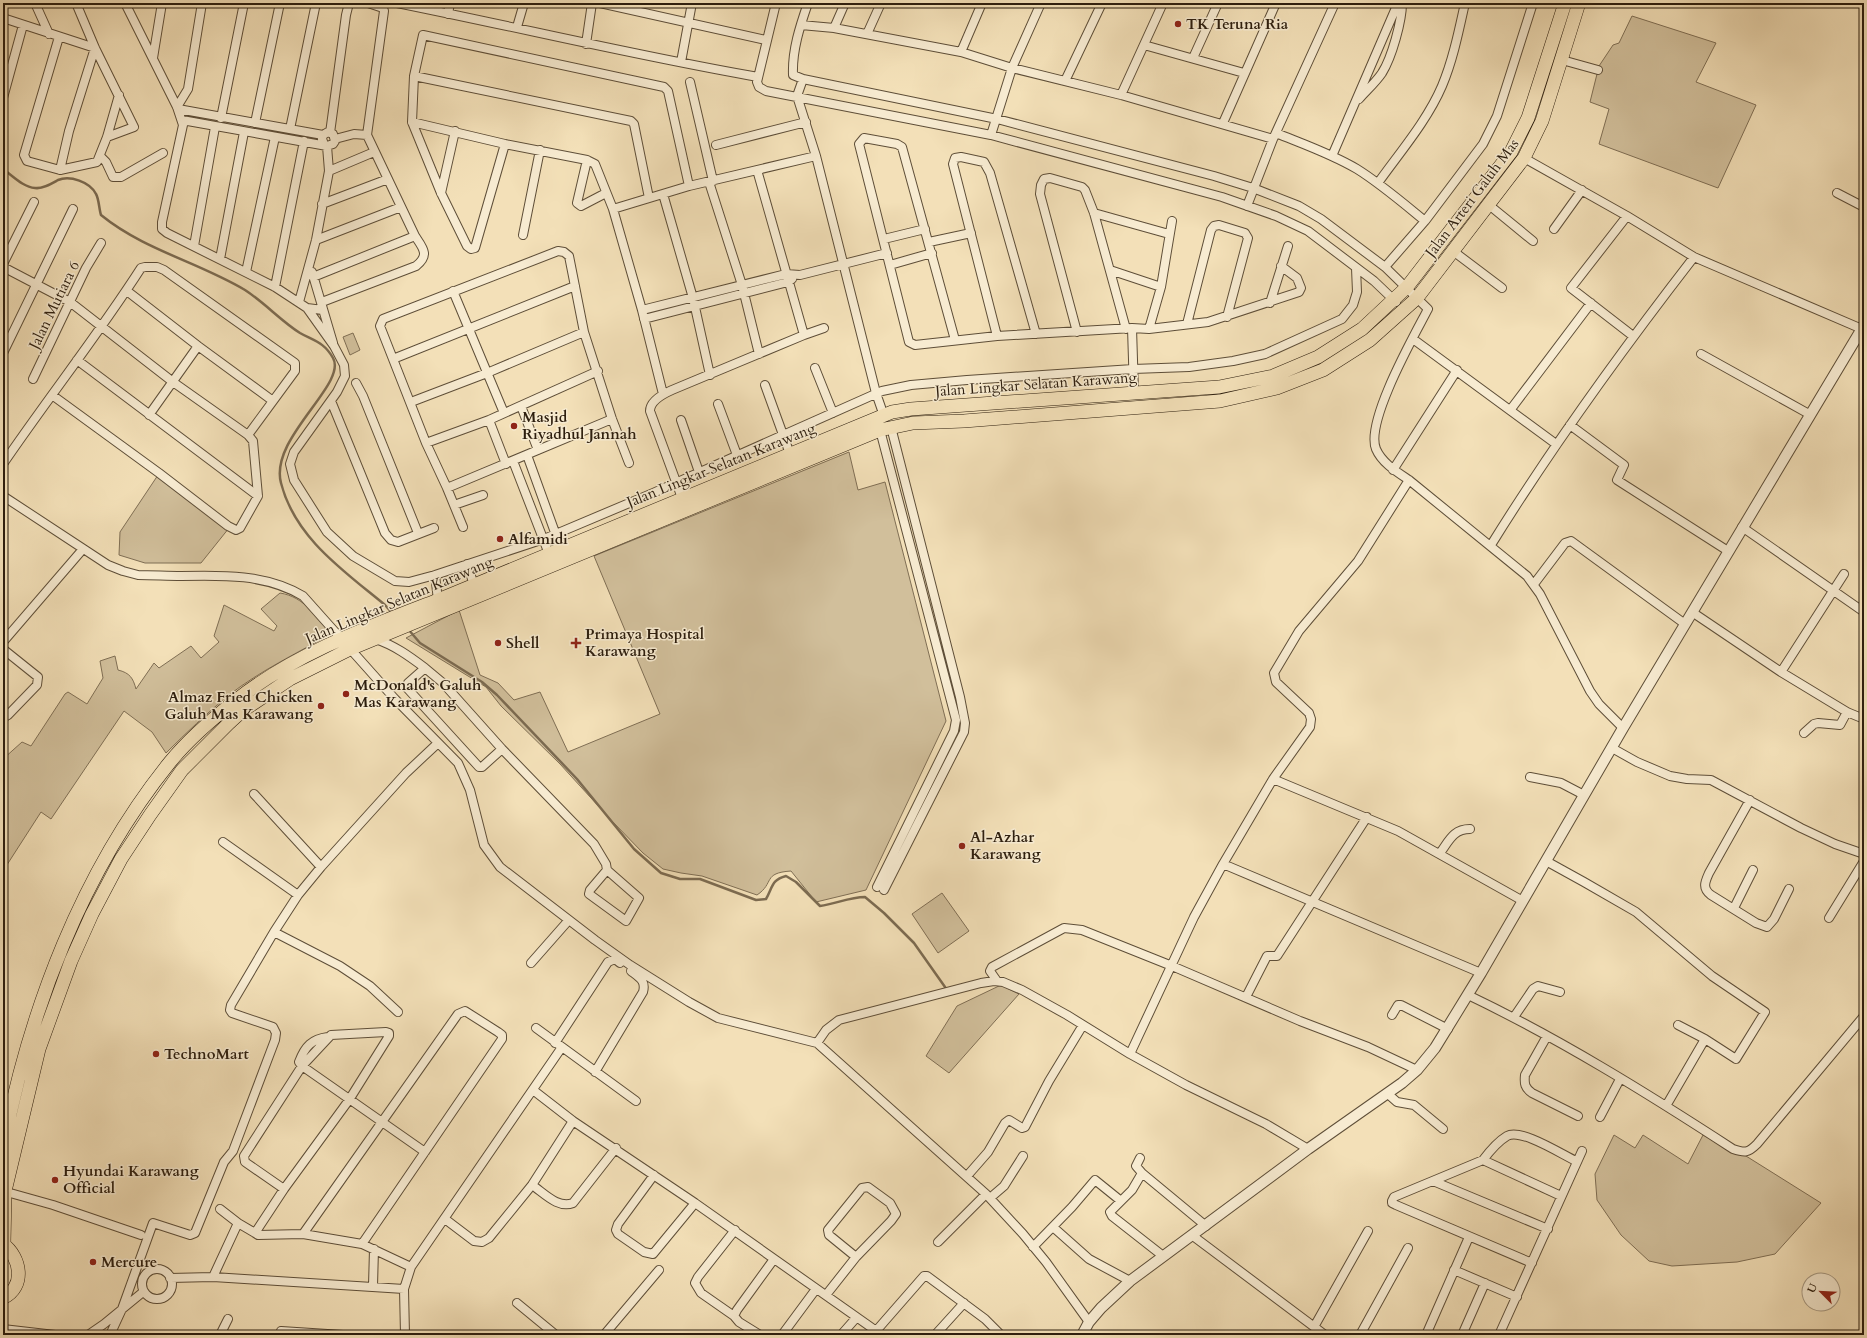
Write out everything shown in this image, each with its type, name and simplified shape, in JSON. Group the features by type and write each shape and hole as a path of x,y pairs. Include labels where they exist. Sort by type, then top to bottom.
{"main road":[{"name":"Jalan Lingkar Selatan Karawang","path":"3,1244 4,1191 39,1048 71,961 92,914 134,838 182,770 242,711 379,622 419,614 885,424 892,412 911,409 1219,387 1272,376 1318,357 1362,329 1407,287 1511,152 1528,118 1565,3"},
{"name":"Jalan Arteri Galuh Mas","path":"1403,310 1417,298 1524,158 1542,121 1579,3"},
{"name":"Jalan Lingkar Selatan Karawang","path":"3,1148 29,1036 51,975 82,904 113,845 132,815 171,761 203,729 236,700 302,658 346,644 375,639 392,632 438,600 790,454 885,424 964,421 1220,401 1277,388 1323,370 1370,340 1403,310"},
{"path":"1083,396 1084,411"},
{"path":"3,1244 12,1251 17,1260 19,1270 18,1280 13,1290 3,1298"}],"street":[{"path":"35,3 49,34"},
{"path":"76,3 95,48 134,127 107,137"},
{"path":"125,3 178,108 183,125 162,228 167,233 275,287 308,308 334,346 344,365 345,376 331,401 294,452 290,464 294,480 327,532 353,556 395,582 409,582 435,575 544,539 677,482 876,393 911,384 1133,368 1189,367 1233,361 1265,354 1308,336 1342,319 1349,312 1358,292 1356,268"},
{"path":"153,58 162,3"},
{"path":"178,108 188,89 202,3"},
{"path":"221,118 244,3"},
{"path":"256,123 280,3"},
{"path":"290,129 316,3"},
{"path":"298,302 316,240 329,171 326,145 322,139 326,134 349,3"},
{"path":"308,308 322,306 416,266 422,261 424,256 422,248 367,135 384,12 381,6 368,3"},
{"path":"396,3 586,44 758,77"},
{"path":"448,14 450,3"},
{"path":"517,28 524,3"},
{"path":"586,44 592,3"},
{"path":"600,3 766,40"},
{"path":"681,62 692,3"},
{"path":"767,3 776,4 757,82 759,87 766,91 991,135 1222,197 1276,216 1308,231 1374,281 1403,310"},
{"path":"808,3 792,61 793,75 803,79 997,119 1214,176 1253,188 1299,206 1316,216 1386,267 1428,309 1386,392 1374,438 1375,448 1380,457 1393,470 1409,480 1491,545 1527,576 1534,584 1590,690 1599,704 1623,728"},
{"path":"834,28 845,3"},
{"path":"867,34 881,3"},
{"path":"961,52 982,3"},
{"path":"991,135 1012,68 1041,3"},
{"path":"1065,81 1102,3"},
{"path":"1121,95 1163,3"},
{"path":"1194,58 1218,3"},
{"path":"1223,123 1276,3"},
{"path":"1247,206 1274,136 1336,3"},
{"path":"1332,156 1398,3"},
{"path":"1355,102 1374,83 1384,69 1400,18 1402,3"},
{"path":"1378,183 1420,126 1439,92 1459,29 1465,3"},
{"path":"1386,267 1425,221 1483,144 1494,125 1532,4"},
{"path":"3,18 95,48"},
{"path":"801,24 834,28 961,52 1012,68 1121,95 1274,136 1332,156 1356,169 1378,183 1425,221"},
{"path":"3,98 24,25"},
{"path":"505,144 475,248 470,249 467,246 441,193 412,122 414,76 423,36 658,84 668,91 689,186"},
{"path":"59,37 24,159 26,161 60,170 94,164 100,156 107,137 119,95"},
{"path":"1144,45 1244,73"},
{"path":"60,170 69,131 95,48"},
{"path":"1562,60 1598,70"},
{"path":"414,76 631,121 634,124 650,198"},
{"path":"803,79 797,96 816,156 876,393 885,424 896,448 960,697 965,723 964,732 893,861"},
{"path":"690,82 711,181 743,289 759,354"},
{"path":"178,108 221,118 334,135 335,139"},
{"path":"182,120 214,127 326,145 333,144 335,139 348,135 367,135"},
{"path":"412,122 505,144 587,160 595,164 613,209 642,310 663,394"},
{"path":"716,145 806,122"},
{"path":"194,246 214,127"},
{"path":"441,193 455,131"},
{"path":"220,259 244,132"},
{"path":"246,272 275,137"},
{"path":"955,340 902,147 897,144 864,138 859,144 909,342 915,345 998,336 1129,328 1149,329 1208,322 1270,303 1301,290 1299,281 1281,266"},
{"path":"275,287 304,142"},
{"path":"522,235 540,150"},
{"path":"329,171 374,152"},
{"path":"100,156 106,162 113,177 121,178 163,153"},
{"path":"613,209 689,186 816,156"},
{"path":"998,336 953,164 955,158 961,156 984,162 990,172 1036,334"},
{"path":"1082,1335 1089,1322 1101,1308 1130,1281 1193,1236 1308,1149 1388,1094 1417,1070 1435,1048 1481,973 1742,526 1863,327 1694,257 1627,216 1524,158"},
{"path":"587,160 577,203 581,206 606,193"},
{"path":"756,170 804,335"},
{"path":"1076,332 1040,194 1041,185 1044,179 1050,178 1082,187 1085,190 1094,213 1110,270 1129,328 1134,392"},
{"path":"322,204 388,179"},
{"path":"1554,228 1582,190"},
{"path":"1837,193 1864,207"},
{"path":"663,194 694,302 710,375"},
{"path":"34,202 3,266 70,302 103,326 173,382 248,435 255,445 258,496 240,528 236,530 232,529 159,473 52,395"},
{"path":"1489,205 1532,240"},
{"path":"316,240 401,207"},
{"path":"3,353 73,209"},
{"path":"1094,213 1169,234"},
{"path":"1627,216 1572,286 1573,290 1633,336"},
{"path":"1149,329 1161,287 1172,221"},
{"path":"1187,324 1211,230 1214,226 1219,225 1245,233 1248,238 1227,317"},
{"path":"884,239 925,229"},
{"path":"929,242 971,233"},
{"path":"313,277 415,236"},
{"name":"Jalan Mutiara 6","path":"33,379 86,268 101,243"},
{"path":"1270,303 1288,246"},
{"path":"463,527 426,443 380,326 383,319 453,291 558,251 564,252 569,256 584,332 598,371 612,419 629,463"},
{"path":"1453,251 1502,288"},
{"path":"644,319 694,302 887,253"},
{"path":"890,265 932,253"},
{"path":"1491,545 1556,444 1633,336 1694,257"},
{"path":"310,260 313,277 334,346"},
{"path":"3,464 103,326 141,268 145,267 157,267 164,270 295,363 295,371 248,435"},
{"path":"1110,270 1161,287"},
{"path":"393,359 575,286"},
{"path":"127,291 198,346 273,401"},
{"path":"453,291 504,413"},
{"path":"642,310 694,302"},
{"path":"1511,410 1591,303"},
{"path":"682,498 650,411 651,404 663,394 824,328"},
{"path":"410,402 487,373 584,332"},
{"path":"1413,339 1556,444"},
{"path":"149,415 198,346"},
{"path":"1701,354 1809,414"},
{"path":"77,360 258,496"},
{"path":"815,368 833,413"},
{"path":"1393,470 1457,370"},
{"path":"426,443 489,420 598,371"},
{"path":"356,383 363,396 418,533"},
{"path":"765,385 790,454"},
{"path":"331,401 385,533 390,540 398,542 434,528"},
{"path":"718,404 737,455"},
{"path":"521,406 538,450"},
{"path":"447,488 612,419"},
{"path":"489,420 509,462 525,489 544,539 555,552"},
{"path":"681,420 699,472"},
{"path":"881,888 954,730 956,720 887,451 885,424"},
{"path":"1570,426 1624,464 1617,480 1728,552"},
{"path":"887,451 896,448"},
{"path":"528,455 555,534 555,552"},
{"path":"1130,1054 1194,917 1223,864 1273,779 1310,727 1311,719 1309,713 1276,682 1274,673 1299,631 1358,561 1409,480"},
{"path":"525,489 538,484"},
{"path":"454,505 483,495"},
{"path":"3,496 83,549 123,571 138,575 240,576 269,581 290,588 303,596 394,698 458,763 470,790 484,845 500,866 568,921 630,965 689,1002 718,1018 817,1043 988,1196 1033,1247 1089,1322"},
{"path":"1742,526 1864,612"},
{"path":"1534,584 1565,543 1571,541 1685,624"},
{"path":"3,642 83,549"},
{"path":"467,564 474,585"},
{"path":"1781,672 1844,574"},
{"path":"435,575 438,600"},
{"path":"1692,612 1781,672 1848,712 1864,719"},
{"path":"375,639 404,652 443,684 502,749 594,844 606,864 607,870 639,898 626,921 589,894 590,890 607,870"},
{"path":"3,649 38,677 37,685 8,715 3,718"},
{"path":"425,668 408,683 407,688 479,767 482,767 502,749"},
{"path":"1804,733 1814,724 1818,723 1840,725 1848,712"},
{"path":"110,1335 122,1309 153,1223 190,1235 195,1233 224,1162 233,1151 276,1033 273,1027 232,1013 230,1010 274,932 298,896 321,867 406,773 438,743"},
{"path":"1612,748 1656,772 1687,779 1708,778 1801,828 1835,844 1864,854"},
{"path":"1530,777 1561,783 1584,796"},
{"path":"1273,779 1367,817 1412,838 1523,901"},
{"path":"254,794 321,867"},
{"path":"1750,800 1709,873 1704,885 1707,892 1756,923 1767,927 1774,919 1790,889"},
{"path":"1246,997 1267,956 1277,956 1367,817"},
{"path":"1440,853 1454,833 1461,829 1470,829"},
{"path":"223,842 298,896"},
{"path":"1546,861 1636,912 1712,976 1765,1012 1736,1059 1678,1025"},
{"path":"1829,918 1864,861"},
{"path":"1223,864 1481,973"},
{"path":"1734,908 1753,870"},
{"path":"531,963 568,921"},
{"path":"997,981 990,971 990,968 1016,952 1064,928 1082,930 1172,966 1300,1021 1368,1047 1417,1070"},
{"path":"274,932 340,966 370,986 398,1012"},
{"path":"405,1335 404,1289 411,1267 533,1090 608,962 615,959 643,980 645,985 643,992 595,1072"},
{"path":"817,1043 826,1030 839,1020 997,981 1022,990 1130,1054 1186,1085 1266,1124 1308,1149"},
{"path":"1514,1017 1533,989 1538,986 1560,992"},
{"path":"1468,995 1514,1017 1742,1152 1750,1151 1864,1016"},
{"path":"1392,1015 1398,1005 1400,1005 1448,1029"},
{"path":"303,1234 458,1014 465,1011 502,1035 502,1039 362,1244"},
{"path":"967,1176 988,1152 1005,1123 1009,1120 1022,1128 1025,1127 1049,1081 1083,1025"},
{"path":"536,1028 595,1072 636,1100"},
{"path":"255,1233 284,1189 348,1100 389,1036 389,1033 331,1035 302,1066 244,1156 245,1162 284,1189"},
{"path":"1547,1036 1525,1075 1524,1082 1526,1089 1578,1116"},
{"path":"1666,1106 1704,1039"},
{"path":"302,1066 348,1100 425,1152"},
{"path":"1600,1117 1620,1079"},
{"path":"533,1090 573,1121 616,1148 654,1176 695,1202 879,1333 924,1276 932,1278 985,1319 1001,1335"},
{"path":"1388,1094 1397,1102 1414,1105 1443,1129"},
{"path":"445,1219 474,1241 482,1242 489,1238 532,1185 573,1121"},
{"path":"1532,1263 1392,1203 1394,1197 1483,1160 1492,1148 1508,1136 1517,1134 1527,1137 1576,1161"},
{"path":"532,1185 559,1204 566,1206 573,1203 616,1148"},
{"path":"1500,1335 1576,1161 1582,1151"},
{"path":"938,1242 988,1196 1004,1186 1023,1156"},
{"path":"1140,1158 1136,1166 1142,1173 1206,1226"},
{"path":"1483,1160 1561,1196"},
{"path":"1142,1173 1132,1190 1110,1212 1112,1216 1163,1256"},
{"path":"654,1176 618,1224 616,1230 618,1234 638,1247 650,1254 653,1254 695,1202"},
{"path":"1033,1247 1095,1180 1121,1201"},
{"path":"1434,1181 1548,1228"},
{"path":"826,1295 856,1257 892,1221 896,1214 890,1204 868,1187 862,1188 828,1230 829,1235 856,1257"},
{"path":"4,1191 53,1205 141,1235"},
{"path":"220,1209 238,1223 258,1235 303,1234 362,1244 411,1267"},
{"path":"213,1277 238,1223"},
{"path":"1053,1227 1090,1259 1130,1281"},
{"path":"735,1230 698,1277 695,1283 701,1293 734,1316 739,1322 760,1335"},
{"path":"1193,1236 1318,1332 1368,1230"},
{"path":"1426,1335 1469,1237"},
{"path":"1360,1335 1408,1248"},
{"path":"373,1286 374,1249"},
{"path":"734,1316 736,1310 774,1259"},
{"path":"151,1270 164,1270 170,1278 171,1289 162,1299 154,1300 143,1292 142,1279 151,1270"},
{"path":"604,1335 658,1270"},
{"path":"1454,1270 1517,1297"},
{"path":"170,1278 213,1277 404,1289"},
{"path":"1462,1335 1485,1283"},
{"path":"782,1335 816,1289"},
{"path":"88,1335 143,1292"},
{"path":"517,1303 556,1335"},
{"path":"935,1335 964,1303"},
{"path":"841,1335 856,1318"},
{"path":"220,1335 228,1319"},
{"path":"3,1329 55,1335"},
{"path":"281,1331 342,1335"}],"shaded area":[{"path":"1632,16 1716,43 1696,82 1756,105 1718,188 1599,144 1609,109 1590,102 1599,66 1613,45 1619,43"},
{"path":"353,333 360,350 350,355 343,337"},
{"path":"849,452 858,490 885,482 946,721 866,890 816,902 791,871 782,872 772,876 766,886 757,895 702,876 663,869 643,853 560,764 501,706 486,687 406,638 459,610 480,675 498,683 514,700 540,692 568,752 660,714 594,556"},
{"path":"158,475 229,528 201,563 145,563 119,555 120,532"},
{"path":"280,593 289,595 303,603 331,634 241,686 213,709 166,753 152,732 124,711 51,819 41,812 3,871 3,759 22,742 31,746 65,694 68,692 87,704 103,678 100,661 115,656 118,670 130,676 136,689 154,663 159,668 191,646 201,658 219,642 214,636 224,605 274,631 277,626 261,609"},
{"path":"942,893 969,931 938,953 912,914"},
{"path":"1001,985 1019,994 949,1073 926,1056 957,1006"},
{"path":"1614,1135 1635,1148 1643,1135 1688,1164 1703,1135 1746,1156 1821,1203 1775,1254 1737,1262 1672,1266 1649,1261 1621,1235 1597,1200 1595,1174"}],"waterway":[{"path":"3,169 26,186 35,188 44,187 58,180 68,178 85,183 96,194 101,215 118,227 153,247 209,271 245,290 293,328 326,348 333,358 335,369 330,382 286,448 280,466 281,483 288,503 297,520 309,537 338,566 385,605 393,614"},
{"path":"408,629 420,643 482,682 497,695 577,779 634,849 661,873 680,879 700,879 756,900 766,899 773,884 786,876 796,882 820,906 853,898 865,897 884,913 914,943 945,987"}],"place":[{"name":"TK Teruna Ria","path":"1178,24"},
{"name":"Masjid Riyadhul Jannah","path":"514,426"},
{"name":"Alfamidi","path":"500,539"},
{"name":"Shell","path":"498,643"},
{"name":"Primaya Hospital Karawang","path":"576,643"},
{"name":"McDonald's Galuh Mas Karawang","path":"346,694"},
{"name":"Almaz Fried Chicken Galuh Mas Karawang","path":"321,706"},
{"name":"Al-Azhar Karawang","path":"962,846"},
{"name":"TechnoMart","path":"156,1054"},
{"name":"Hyundai Karawang Official","path":"55,1180"},
{"name":"Mercure","path":"93,1262"}]}
